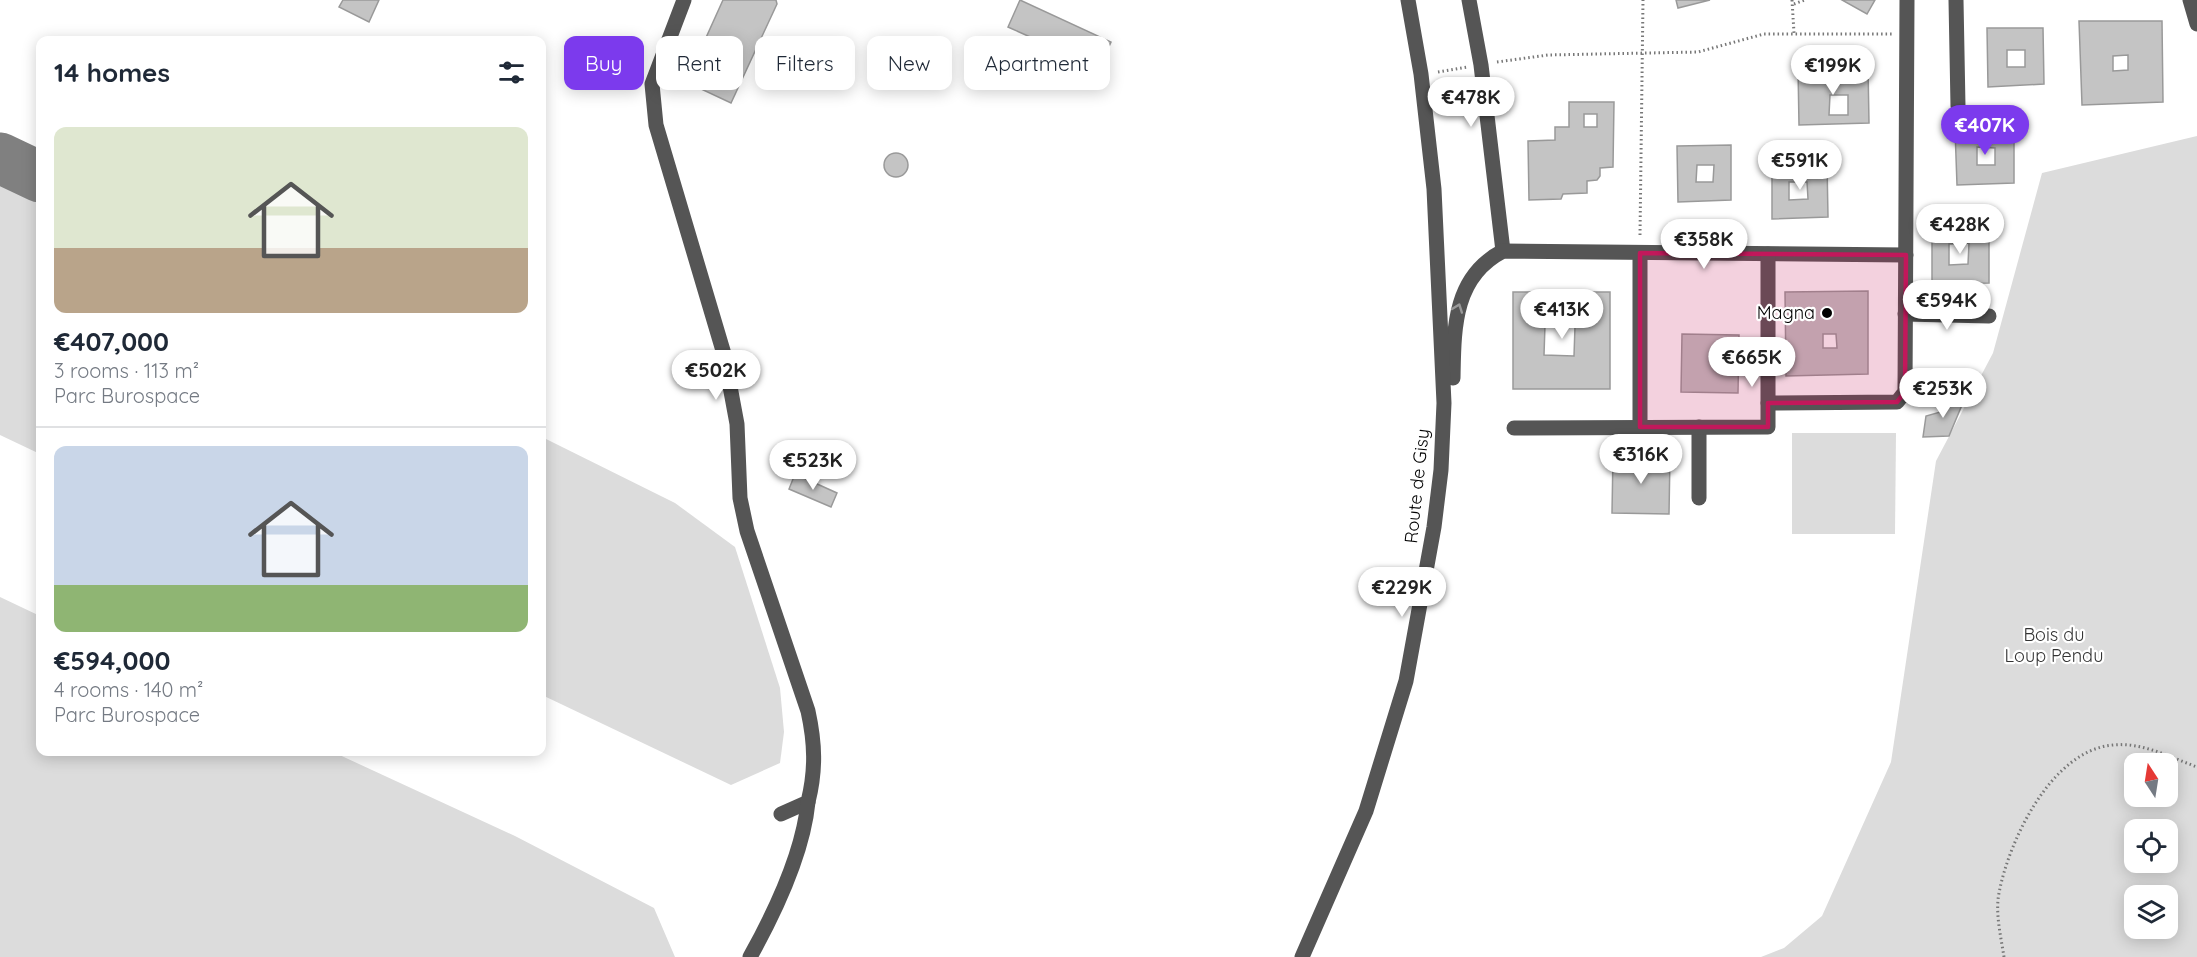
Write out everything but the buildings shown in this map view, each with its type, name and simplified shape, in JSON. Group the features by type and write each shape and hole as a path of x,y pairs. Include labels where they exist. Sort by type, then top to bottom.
{"street":[{"path":"684,0 652,84 656,125 724,354 737,424 740,498 747,531 808,711 815,757 807,817 784,890 750,957"},
{"name":"Route de Gisy","path":"1302,957 1366,811 1406,681 1432,538 1441,470 1444,403 1443,351 1434,189 1421,74 1408,0"},
{"path":"1469,0 1481,65 1503,251"},
{"path":"1768,403 1897,402 1905,392 1907,0"},
{"path":"1956,0 1959,106"},
{"path":"2190,0 2197,24"},
{"path":"1441,470 1452,411 1454,319 1463,296 1476,274 1490,257 1503,251 1906,255"},
{"path":"1640,253 1640,427"},
{"path":"1514,428 1768,427 1767,254"},
{"path":"1905,314 1989,316"},
{"path":"1699,427 1699,498"},
{"path":"781,814 808,802"}],"path":[{"path":"1640,253 1643,0"},
{"path":"1794,33 1793,2 1805,0"},
{"path":"1421,74 1548,55 1698,52 1764,34 1907,34"},
{"path":"2004,957 1998,917 1999,895 2011,850 2056,774 2081,754 2112,745 2140,746 2197,767"}],"highlighted area":[{"path":"1640,253 1906,255 1905,392 1897,402 1768,403 1768,427 1640,427"}],"green space":[{"name":"Bois du Loup Pendu","path":"2197,136 2197,957 1761,957 1784,948 1822,916 1891,762 1936,461 1993,353 2042,173"},
{"path":"0,181 36,198 36,452 0,435"},
{"path":"1792,433 1896,433 1895,534 1792,534"},
{"path":"546,439 675,503 735,547 780,688 784,732 780,763 731,785 546,697"},
{"path":"0,597 36,614 36,756 342,756 515,836 654,908 675,957 0,957"}],"taxiway":[{"path":"0,158 36,175"}],"place":[{"name":"Magna","path":"1827,313"}]}
